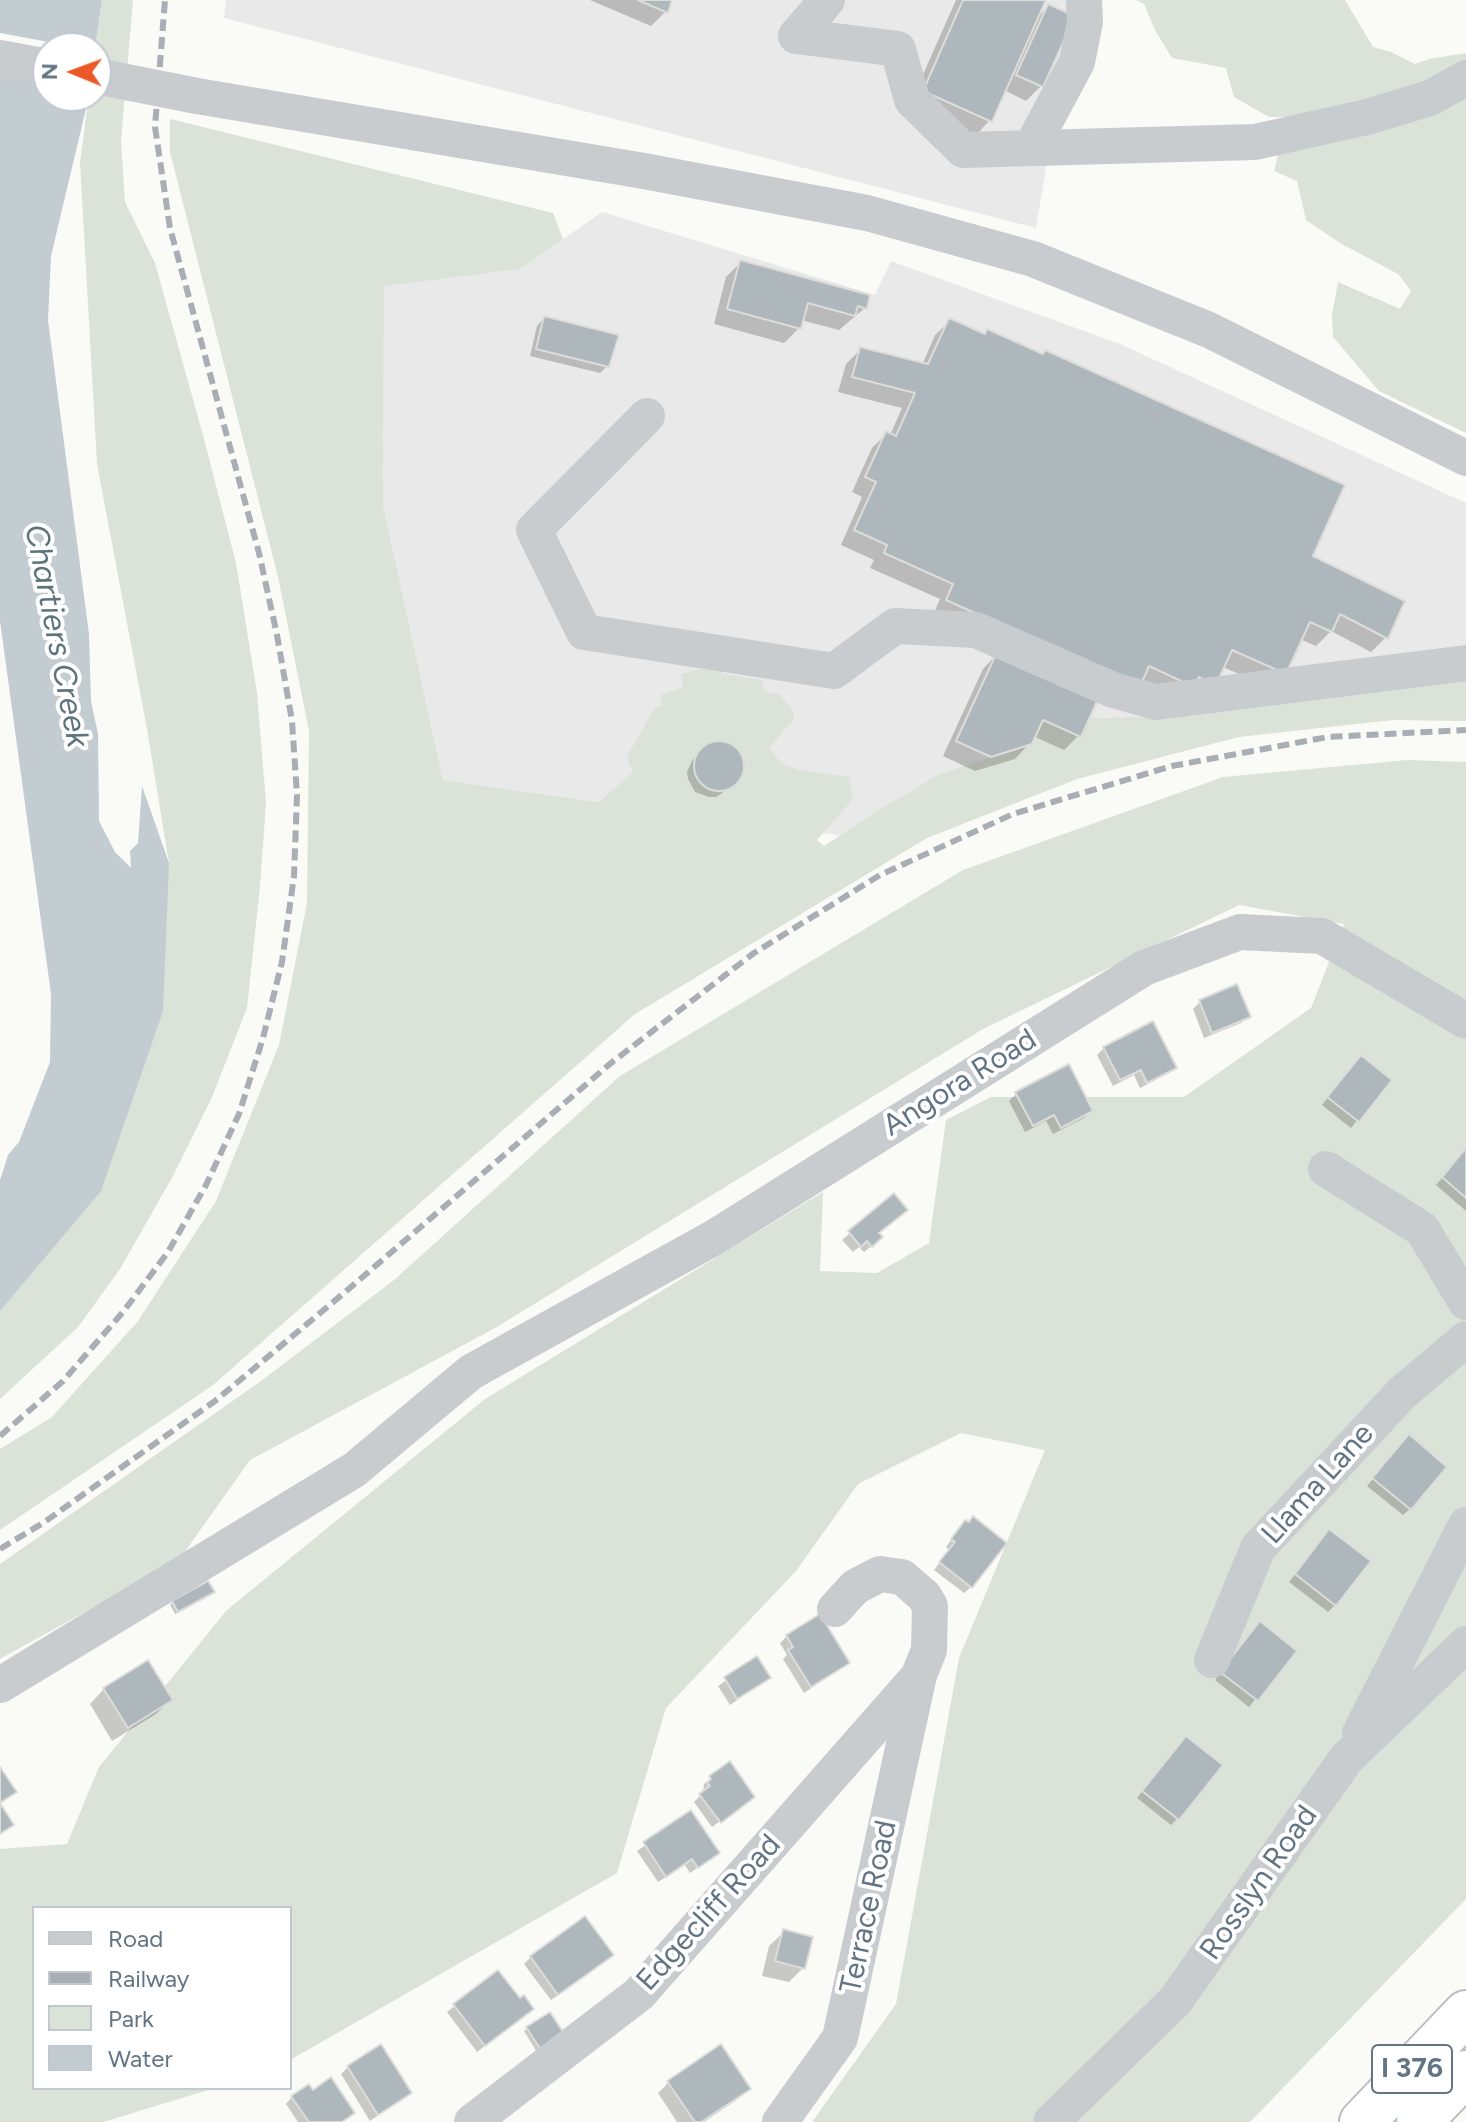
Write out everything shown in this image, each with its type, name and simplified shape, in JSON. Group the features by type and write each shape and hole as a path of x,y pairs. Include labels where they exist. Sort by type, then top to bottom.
{"highway":[{"name":"I 376","path":"1362,2122 1465,2014"},
{"name":"I 376","path":"1419,2122 1466,2073"}],"street":[{"path":"827,0 796,36 898,49 912,100 963,150 1255,142 1367,117 1418,102 1466,78"},
{"path":"1031,148 1077,62 1085,22 1084,0"},
{"path":"0,58 32,64"},
{"path":"112,79 852,210 1033,259 1209,330 1466,458"},
{"path":"647,416 534,530 584,632 834,671 895,626 976,630 1113,690 1156,702 1466,663"},
{"name":"Angora Road","path":"0,1685 354,1470 471,1372 715,1237 1144,968 1240,932 1322,936 1466,1021"},
{"path":"1326,1169 1422,1229 1466,1302"},
{"name":"Llama Lane","path":"1212,1660 1258,1548 1402,1393 1466,1339"},
{"path":"1346,1759 1466,1525"},
{"name":"Terrace Road","path":"780,2122 840,2038 919,1675 929,1650 930,1606 924,1596 902,1577 880,1574 855,1587 835,1609"},
{"name":"Rosslyn Road","path":"1051,2122 1175,2001 1346,1759 1466,1644"},
{"name":"Edgecliff Road","path":"472,2122 639,1994 919,1675"}],"shaded area":[{"path":"226,0 1074,0 1036,228 224,18"},
{"path":"602,212 875,295 891,261 1120,344 1466,503 1466,686 1333,684 860,838 443,780 383,505 384,285 520,269"}],"green space":[{"path":"102,0 133,0 121,141 125,202 155,263 236,563 257,693 266,803 247,1008 212,1097 174,1174 120,1269 78,1327 0,1399 0,1310 169,863 97,464 80,162 87,112 112,112 112,32 97,32"},
{"path":"1136,0 1345,0 1373,47 1415,64 1466,53 1466,433 1379,391 1333,337 1332,315 1338,282 1400,309 1411,291 1398,274 1340,243 1306,220 1297,181 1274,171 1279,151 1311,117 1269,117 1234,97 1226,68 1172,58 1144,4"},
{"path":"170,119 553,213 563,239 520,269 384,286 383,505 443,780 599,802 633,772 627,757 655,707 661,706 661,695 683,687 681,674 712,666 723,674 762,680 764,690 771,694 778,693 794,712 794,719 769,748 782,764 800,770 849,777 853,799 817,840 824,846 940,774 1032,744 1043,720 1141,717 1212,702 1466,679 1466,721 1393,720 1239,737 1077,779 927,838 635,1014 213,1385 0,1530 0,1449 52,1417 138,1321 216,1201 279,1045 307,903 309,731 278,577 170,152"},
{"path":"1408,760 1466,762 1466,1899 1250,2122 812,2122 896,2004 959,1658 1045,1450 961,1433 858,1484 796,1571 666,1708 617,1873 292,2059 292,1906 32,1906 32,2090 208,2090 103,2122 0,2122 0,1849 67,1844 99,1767 227,1610 485,1399 823,1192 820,1271 877,1273 929,1243 946,1120 991,1097 1184,1097 1311,1008 1344,924 1239,905 983,1029 495,1328 250,1460 179,1560 0,1659 0,1564 261,1381 394,1280 620,1076 963,870 1223,777"}],"water":[{"name":"Chartiers Creek","path":"0,0 102,0 97,32 32,32 32,112 85,112 51,256 48,320 89,634 91,701 98,734 99,821 115,852 131,868 130,851 138,843 142,786 169,863 163,1011 101,1191 0,1311 0,1180 8,1155 19,1142 50,1062 51,994 0,621"}],"pier":[{"path":"0,33 32,39 32,78 0,72"}],"building":[{"path":"638,0 672,0 668,13"},
{"path":"963,0 1046,0 992,122 923,91"},
{"path":"1048,4 1075,16 1043,87 1016,75"},
{"path":"740,260 870,295 867,309 858,306 855,316 808,303 801,329 727,309"},
{"path":"544,316 619,335 609,367 536,349"},
{"path":"949,318 985,334 987,329 1043,354 1045,350 1345,485 1313,556 1405,601 1388,639 1340,614 1332,632 1310,622 1286,674 1232,650 1216,685 1199,677 1194,687 1149,666 1139,689 1099,697 1081,737 1043,720 1032,744 991,757 956,741 997,652 1048,646 946,600 953,584 884,553 887,545 854,530 876,482 865,477 886,431 896,436 915,393 852,377 860,347 928,364"},
{"path":"719,741 737,748 744,766 737,784 719,791 701,784 694,766 701,748"},
{"path":"1237,984 1251,1017 1212,1033 1199,1000"},
{"path":"1153,1021 1177,1068 1147,1083 1141,1070 1120,1080 1103,1047"},
{"path":"1361,1055 1392,1080 1359,1122 1327,1097"},
{"path":"1069,1064 1093,1111 1061,1128 1054,1115 1033,1126 1015,1092"},
{"path":"1466,1148 1466,1198 1442,1177"},
{"path":"894,1193 908,1210 879,1233 883,1237 872,1247 867,1241 861,1247 848,1231"},
{"path":"1409,1434 1447,1467 1411,1510 1372,1478"},
{"path":"973,1516 1007,1543 972,1588 939,1562 955,1542 951,1539 965,1520 969,1522"},
{"path":"1329,1529 1371,1561 1336,1606 1295,1574"},
{"path":"208,1581 215,1592 178,1612 172,1601"},
{"path":"820,1614 850,1663 811,1687 788,1650 793,1647 786,1635"},
{"path":"1260,1621 1297,1651 1258,1701 1220,1672"},
{"path":"757,1656 771,1678 737,1699 724,1677"},
{"path":"148,1660 173,1700 128,1728 103,1688"},
{"path":"1186,1736 1223,1765 1179,1820 1142,1791"},
{"path":"730,1761 755,1797 721,1823 699,1794 710,1786 707,1783 711,1779 709,1776"},
{"path":"0,1767 17,1792 0,1803"},
{"path":"0,1803 14,1825 0,1834"},
{"path":"691,1810 720,1853 698,1868 692,1859 666,1877 643,1842"},
{"path":"585,1916 614,1955 558,1995 530,1956"},
{"path":"783,1929 813,1937 805,1969 775,1961"},
{"path":"498,1970 520,1998 524,1995 534,2009 485,2046 453,2004"},
{"path":"550,2012 565,2035 541,2050 526,2027"},
{"path":"381,2044 412,2093 378,2115 347,2066"},
{"path":"721,2044 751,2089 701,2122 695,2122 667,2081"},
{"path":"331,2077 355,2113 342,2122 309,2122 291,2096 309,2084 313,2090"}],"railway":[{"path":"0,1436 63,1381 123,1312 168,1252 206,1185 239,1114 263,1038 282,962 294,876 297,795 292,721 277,635 259,553 170,228 155,127 165,0"},
{"path":"0,1549 43,1523 215,1401 611,1063 754,953 880,875 1013,814 1172,766 1328,737 1466,730"}]}
